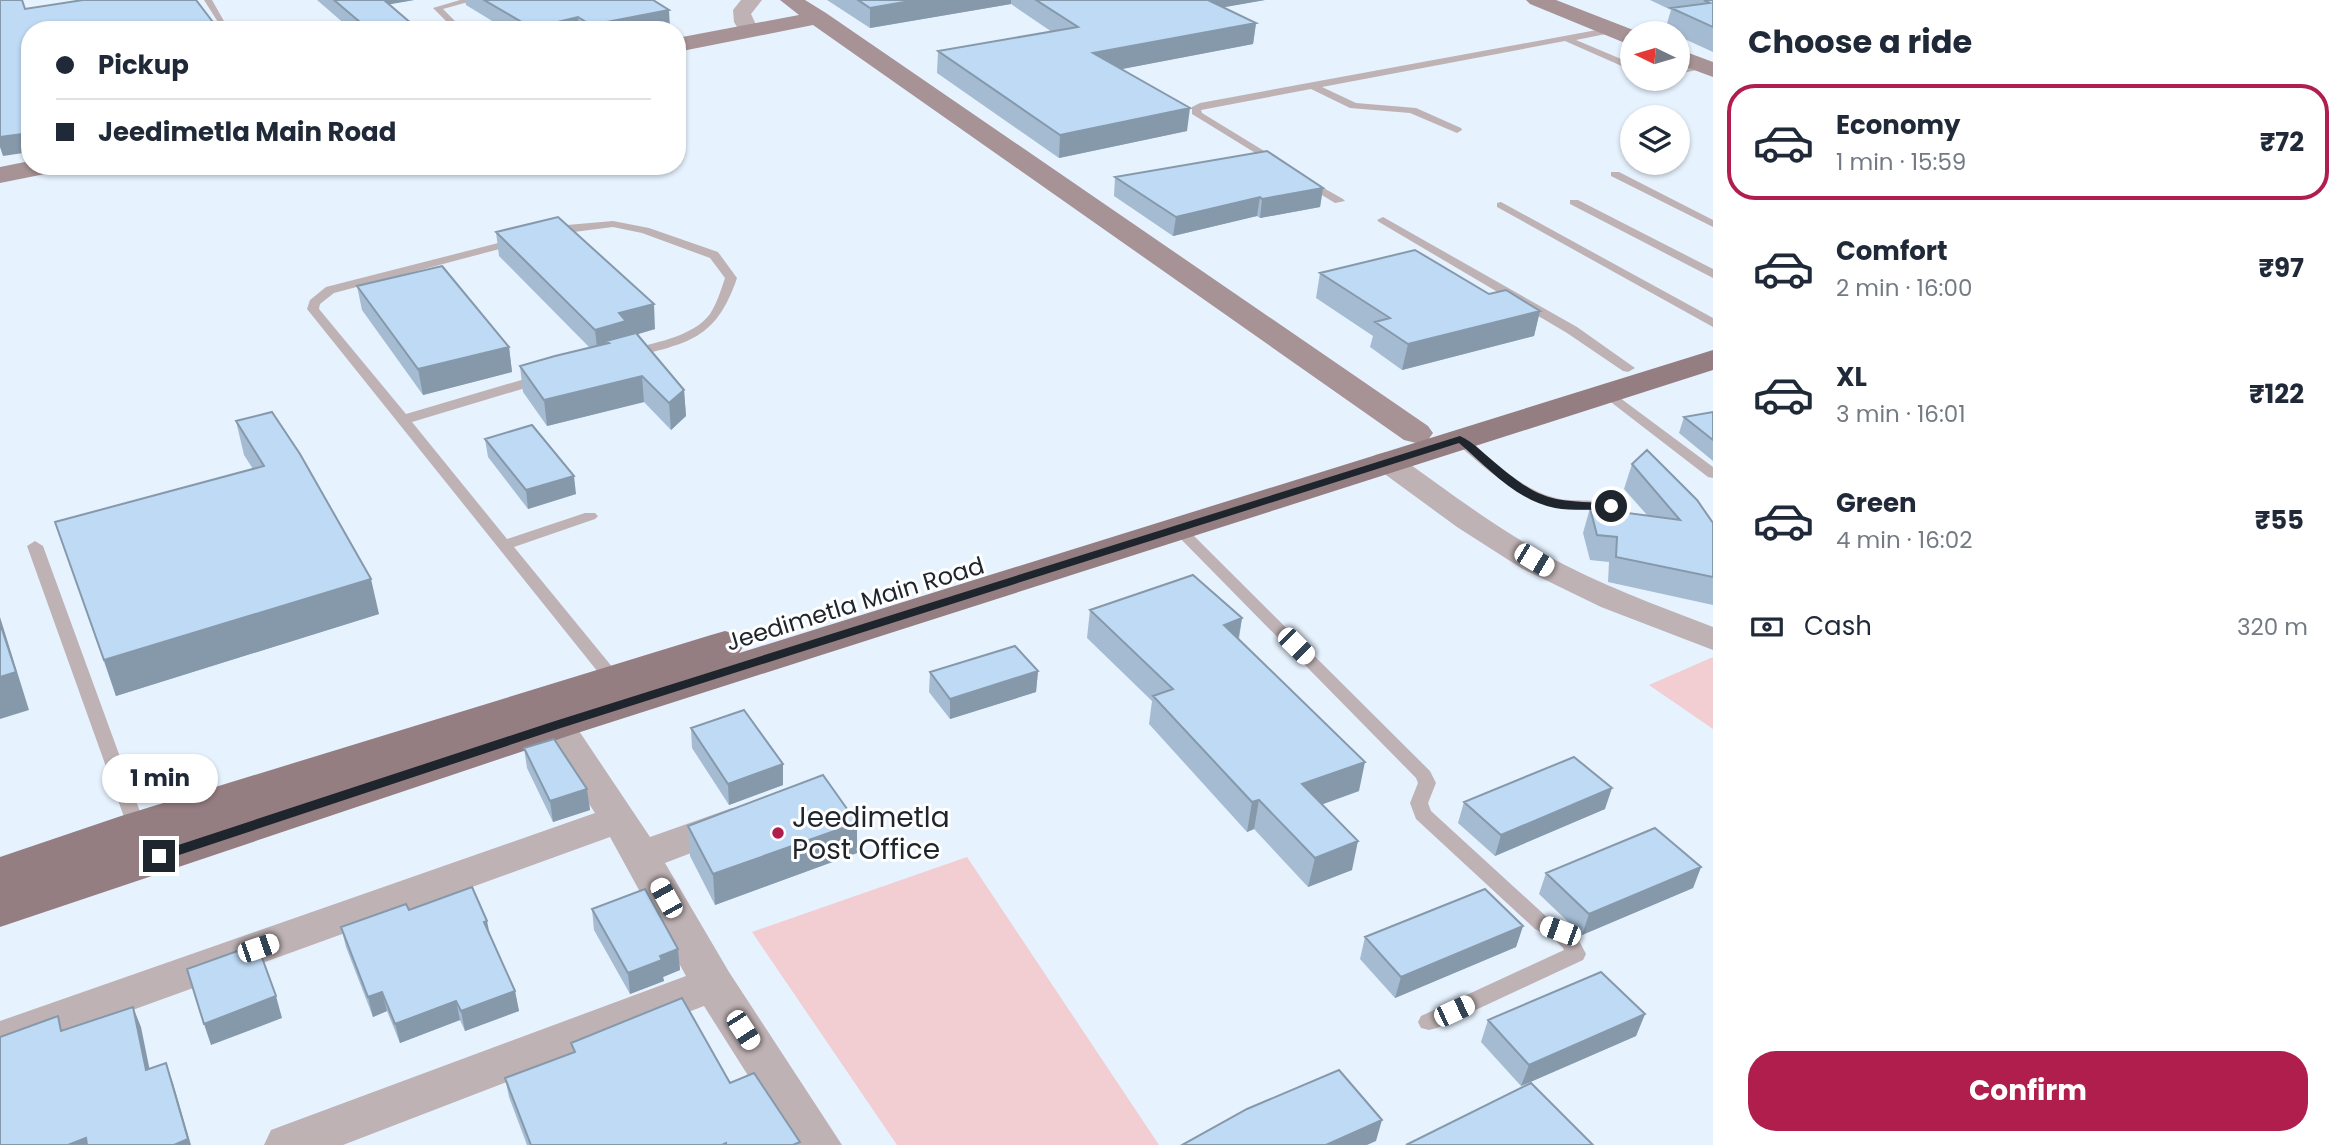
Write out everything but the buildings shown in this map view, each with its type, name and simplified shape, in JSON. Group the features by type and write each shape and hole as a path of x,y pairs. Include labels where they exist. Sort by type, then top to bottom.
{"main road":[{"name":"Jeedimetla Main Road","path":"0,909 556,725 1460,439 1713,341"},
{"name":"Jeedimetla Main Road","path":"0,875 137,828 612,678 1416,433 1618,380 1713,360"}],"street":[{"path":"749,32 740,19 740,12 753,0"},
{"path":"791,0 1416,433"},
{"path":"1536,0 1620,33"},
{"path":"686,43 818,18"},
{"path":"1690,61 1708,68"},
{"path":"1,173 21,170"},
{"path":"1386,461 1493,537 1554,572 1616,601 1713,639"},
{"path":"556,725 620,819 713,984 818,1145"},
{"path":"642,856 772,807"},
{"path":"0,1040 620,819"},
{"path":"288,1145 713,984"}],"lane":[{"path":"208,0 221,21"},
{"path":"451,21 437,8 471,0"},
{"path":"1280,165 1197,114 1196,109 1200,106 1569,40 1620,34"},
{"path":"1569,40 1620,62"},
{"path":"1690,70 1708,68"},
{"path":"1313,86 1354,106 1412,110 1457,130"},
{"path":"1292,172 1339,201"},
{"path":"1615,174 1713,224"},
{"path":"1574,202 1713,274"},
{"path":"1501,205 1713,323"},
{"path":"1383,220 1572,330 1618,380 1713,474"},
{"path":"612,678 401,420 313,309 314,303 330,290 567,228 613,224 645,230 715,255 731,278 722,302 709,323 672,341 614,359"},
{"path":"401,420 551,376"},
{"path":"1460,439 1517,487 1534,497 1556,505 1611,506"},
{"path":"504,545 590,516"},
{"path":"1178,527 1424,775 1427,783 1419,803 1423,814 1437,830 1542,924 1560,931 1572,942 1576,954 1429,1022"},
{"path":"35,547 137,828"}],"shaded area":[{"path":"1713,657 1713,729 1649,685"},
{"path":"967,857 1159,1145 897,1145 752,932"}],"place":[{"name":"Jeedimetla Post Office","path":"778,833"}],"route":[{"path":"159,856 556,725 1460,439 1517,487 1534,497 1556,505 1611,506"}]}
